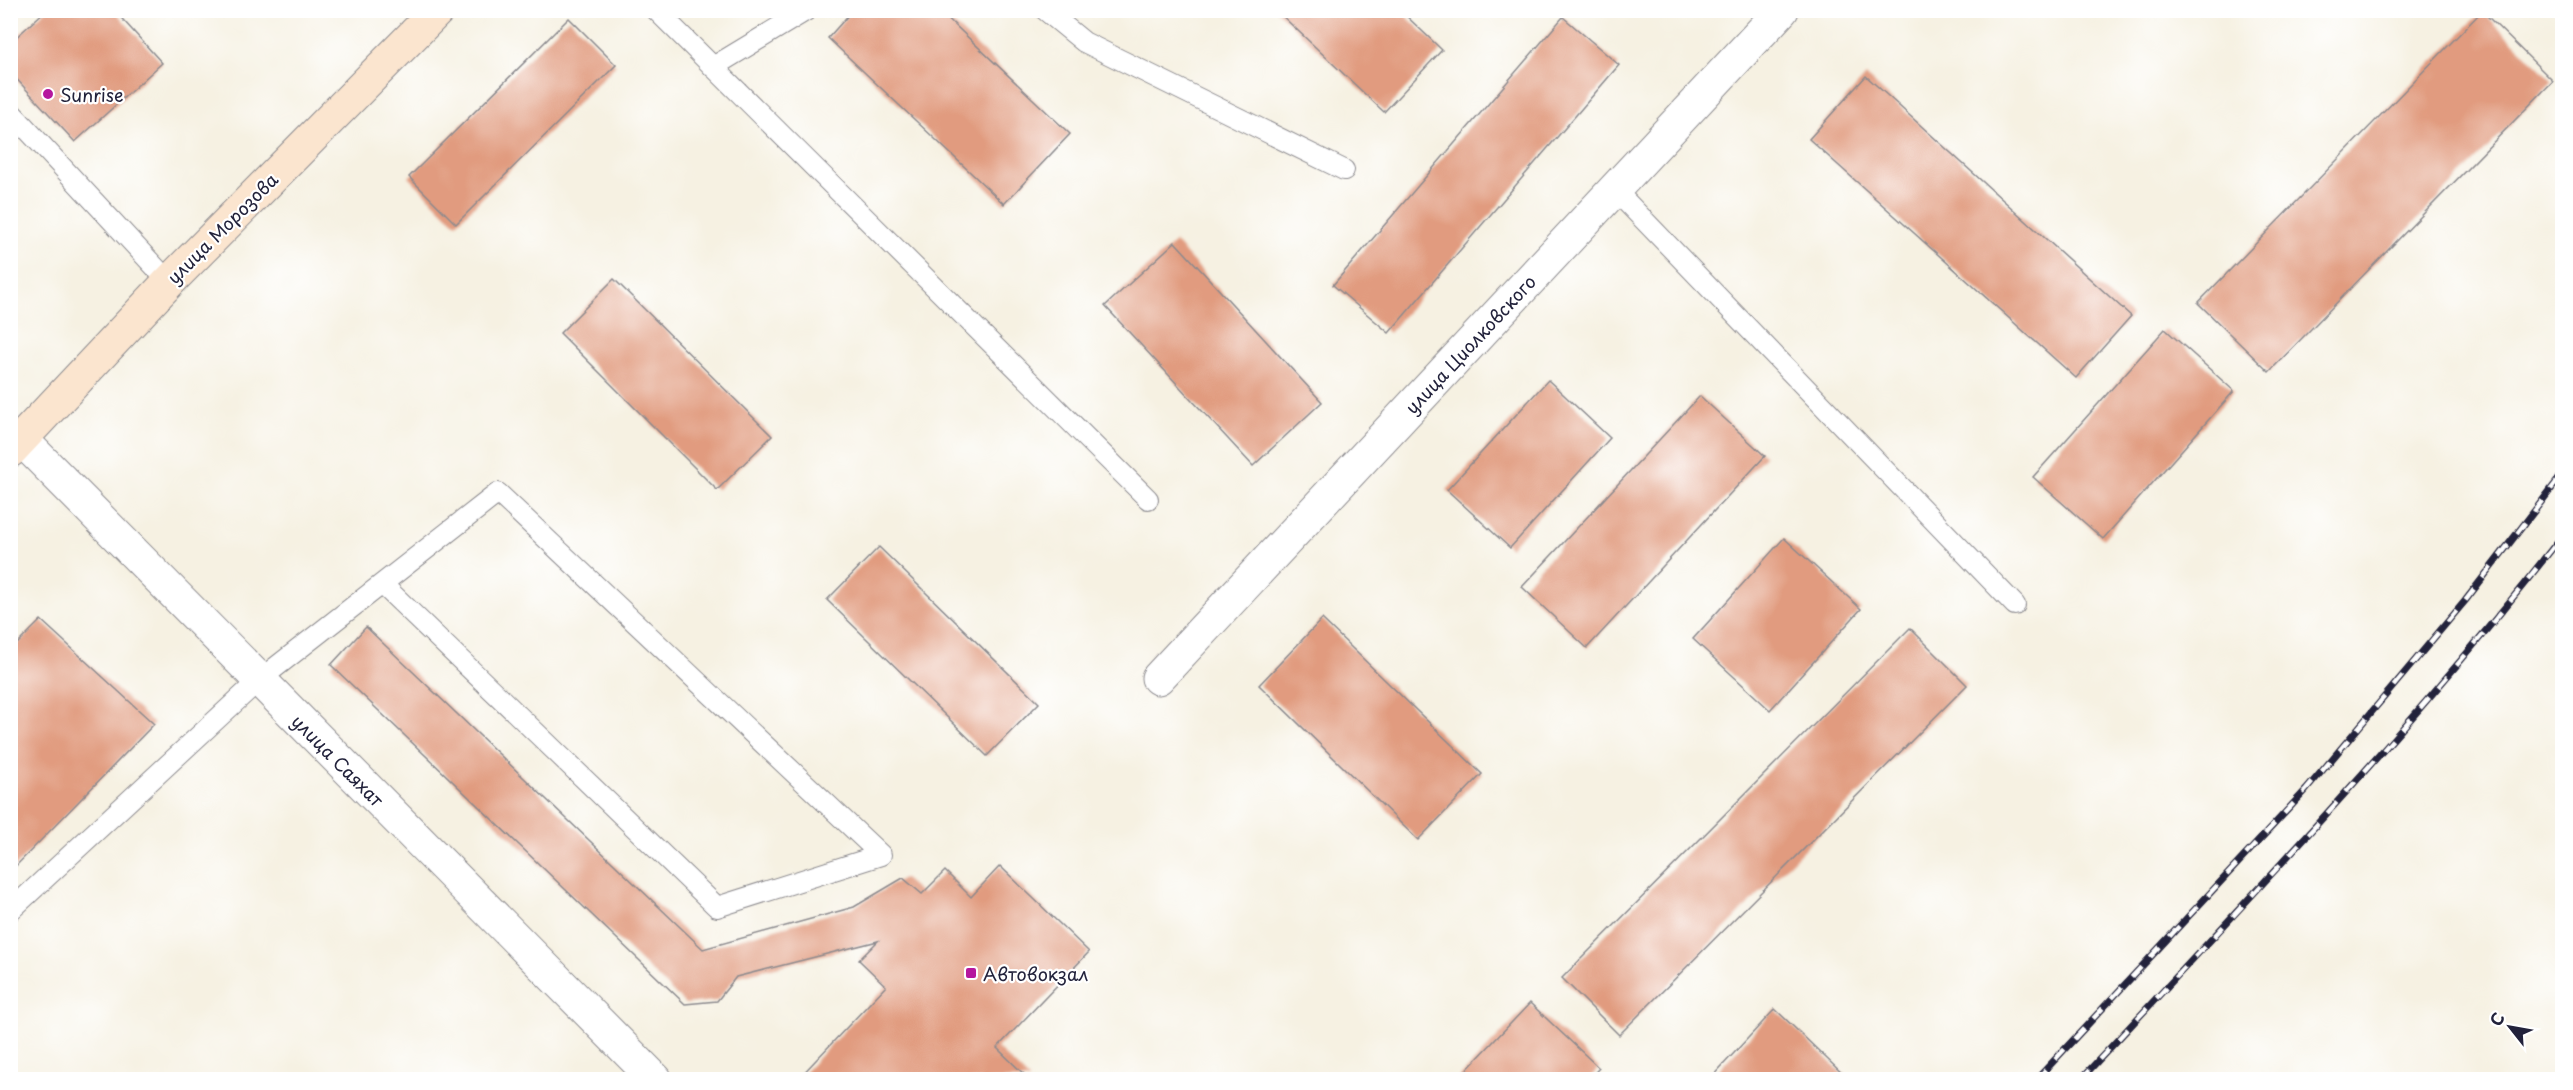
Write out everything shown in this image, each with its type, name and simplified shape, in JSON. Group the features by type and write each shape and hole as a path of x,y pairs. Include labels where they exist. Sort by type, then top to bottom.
{"main road":[{"name":"улица Морозова","path":"16,445 424,15"}],"street":[{"name":"улица Циолковского","path":"1158,678 1782,10"},
{"name":"улица Саяхат","path":"16,445 258,681 656,1080"}],"lane":[{"path":"656,10 1148,499"},
{"path":"713,67 807,10"},
{"path":"1045,10 1084,42 1344,170"},
{"path":"10,111 169,282"},
{"path":"1615,190 2015,605"},
{"path":"10,911 258,681 498,493 881,855 717,907 383,585"}],"building":[{"path":"46,10 114,10 162,63 75,142 10,72 10,43"},
{"path":"853,10 939,10 1070,134 1004,204 828,38"},
{"path":"1276,10 1400,10 1442,50 1384,112"},
{"path":"2482,11 2553,81 2269,372 2198,303"},
{"path":"1563,17 1619,65 1389,333 1333,285"},
{"path":"569,18 616,65 456,224 409,177"},
{"path":"1866,76 2131,316 2076,378 1809,139"},
{"path":"1175,242 1322,402 1253,466 1105,306"},
{"path":"614,279 772,436 717,490 560,333"},
{"path":"2165,329 2234,391 2103,539 2033,477"},
{"path":"1548,380 1610,438 1510,548 1447,490"},
{"path":"1700,396 1765,456 1587,648 1522,587"},
{"path":"1784,538 1861,609 1770,710 1693,639"},
{"path":"879,547 1039,703 987,756 827,600"},
{"path":"1322,619 1482,774 1418,840 1259,685"},
{"path":"41,620 154,724 10,872 10,651"},
{"path":"366,627 703,949 854,907 903,878 922,894 945,871 971,897 1000,866 1089,952 997,1048 1030,1080 797,1080 886,986 859,960 878,941 736,977 717,1001 685,1004 331,665"},
{"path":"1910,628 1967,685 1619,1035 1562,978"},
{"path":"1530,1003 1599,1068 1588,1080 1457,1080"},
{"path":"1775,1009 1849,1080 1709,1080"}],"railway":[{"path":"2036,1080 2306,790 2465,601 2562,475"},
{"path":"2080,1080 2388,745 2447,677 2562,536"}],"place":[{"name":"Sunrise","path":"48,94"},
{"name":"Автовокзал","path":"971,973"}]}
